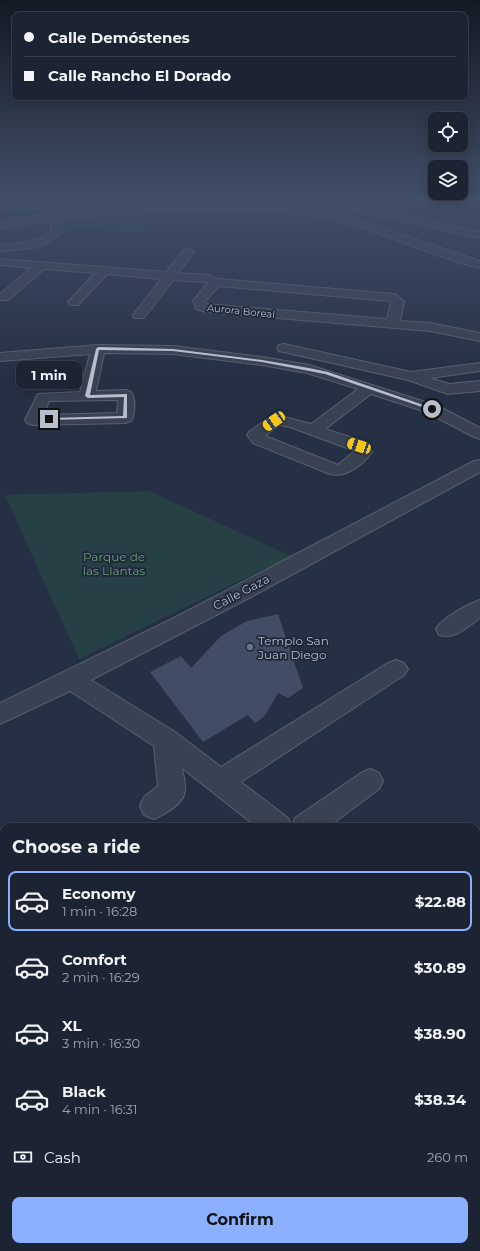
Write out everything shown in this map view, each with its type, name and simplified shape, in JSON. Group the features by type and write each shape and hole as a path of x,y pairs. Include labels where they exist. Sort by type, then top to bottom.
{"street":[{"path":"139,315 183,258"},
{"path":"462,258 480,265"},
{"path":"0,262 170,275 208,279 216,282 393,298 398,302 393,324"},
{"path":"4,297 42,265"},
{"path":"74,302 105,270"},
{"name":"Aurora Boreal","path":"216,282 199,301 200,306 206,308 430,327 480,337"},
{"path":"284,348 412,376 448,390 480,386"},
{"path":"88,396 98,349"},
{"path":"0,358 98,349 173,350 262,361 309,369 432,409 480,434"},
{"path":"412,376 480,367"},
{"path":"313,430 369,388"},
{"path":"126,395 125,418 33,420 43,397 88,396 126,395"},
{"path":"276,420 293,423 313,430 359,446 364,452 343,469 336,470 259,439 255,435 276,420"},
{"name":"Calle Gaza","path":"0,714 72,680 322,550 480,465"},
{"path":"447,629 480,608"},
{"path":"219,782 396,669"},
{"path":"72,680 166,740 273,823"},
{"path":"154,806 172,791 166,740"},
{"path":"311,823 370,781"}],"green space":[{"name":"Parque de las Llantas","path":"149,491 291,556 79,659 5,495"}],"building":[{"path":"278,614 303,688 288,698 278,693 264,717 255,723 248,715 203,742 150,672 181,656 191,668 221,636 247,621"}],"place":[{"name":"Templo San Juan Diego","path":"250,647"}],"route":[{"path":"49,419 125,418 126,395 88,396 98,349 173,350 262,361 309,369 327,373 432,409"}]}
